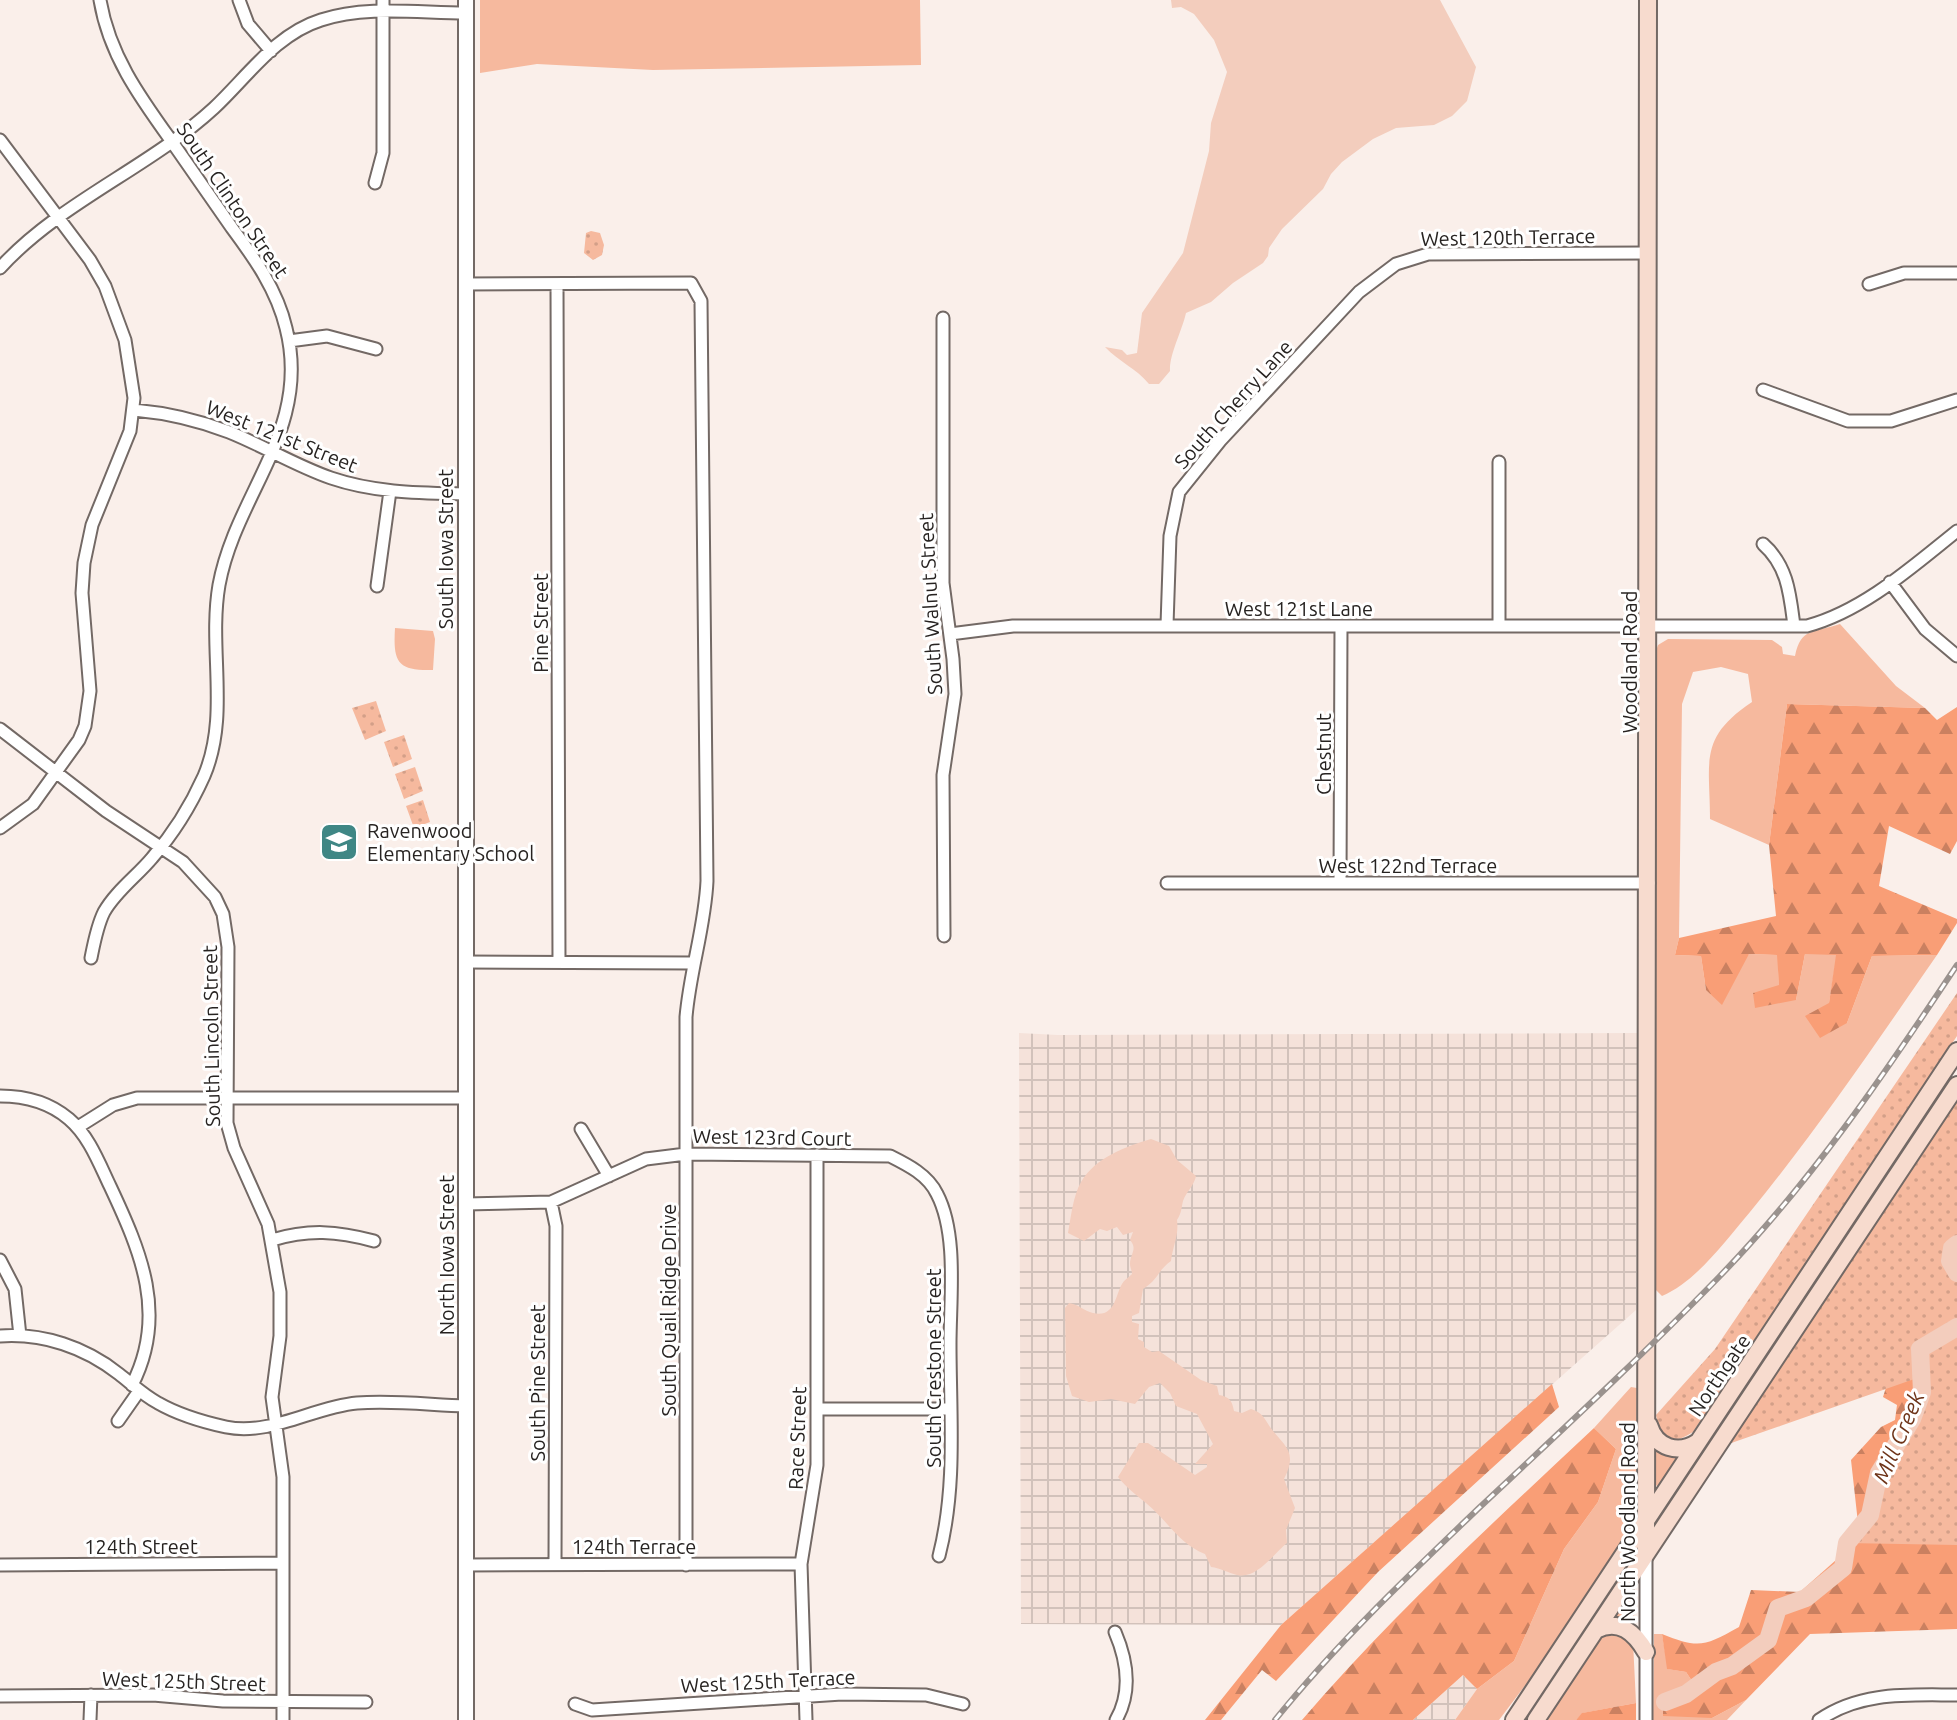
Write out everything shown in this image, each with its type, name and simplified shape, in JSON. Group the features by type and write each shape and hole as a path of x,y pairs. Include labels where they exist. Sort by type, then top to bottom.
{"main road":[{"name":"Woodland Road","path":"1646,1324 1648,0"},
{"name":"Northgate","path":"1514,1720 1957,1051"},
{"name":"Northgate","path":"1536,1720 1957,1085"},
{"name":"North Woodland Road","path":"1646,1324 1646,1554"},
{"path":"1647,1420 1654,1437 1665,1446 1681,1449 1698,1442"},
{"path":"1596,1630 1611,1625 1626,1629 1640,1641 1646,1652"}],"street":[{"name":"South Clinton Street","path":"91,958 104,912 161,847 197,791 211,757 218,709 216,608 219,587 229,547 285,421 289,341 283,316 269,283 127,77 106,28 100,0"},
{"path":"239,0 248,24 271,51"},
{"path":"375,183 383,153 383,6"},
{"path":"0,268 57,220 213,108 271,51 302,27 342,14 383,6 466,6"},
{"name":"South Iowa Street","path":"466,6 466,1098"},
{"path":"0,140 90,260 112,302 128,355 134,410 130,431 88,541 82,593 89,711 79,740 33,804 0,828"},
{"name":"West 120th Terrace","path":"1340,313 1379,274 1410,258 1428,254 1648,253"},
{"path":"1869,284 1904,273 1957,273"},
{"name":"South Quail Ridge Drive","path":"557,285 691,283 701,301 707,881 686,1017 686,1565"},
{"path":"465,284 557,285"},
{"name":"Pine Street","path":"557,285 559,961"},
{"name":"South Cherry Lane","path":"1167,625 1170,536 1179,492 1220,441 1340,313"},
{"name":"South Walnut Street","path":"943,318 943,583 955,694 943,775 944,936"},
{"path":"289,341 327,336 376,349"},
{"path":"1763,390 1848,421 1891,421 1957,400"},
{"name":"West 121st Street","path":"134,410 189,418 233,434 330,478 390,491 465,494"},
{"path":"1499,462 1499,626"},
{"path":"377,586 390,491"},
{"name":"West 121st Lane","path":"950,634 1013,626 1794,626 1831,619 1890,582 1957,531"},
{"path":"1763,544 1776,554 1782,567 1789,588 1794,626"},
{"path":"1890,582 1925,629 1957,656"},
{"name":"Chestnut","path":"1340,883 1341,626"},
{"name":"South Lincoln Street","path":"0,729 200,879 215,897 223,914 228,947 227,1099 230,1137 263,1210 278,1267 281,1316 272,1382 283,1477 283,1720"},
{"name":"West 122nd Terrace","path":"1167,883 1649,883"},
{"path":"466,962 693,963"},
{"path":"0,1096 20,1097 46,1105 78,1127 98,1160 132,1233 144,1270 149,1302 149,1336 135,1388 118,1421"},
{"path":"78,1127 101,1111 125,1100 466,1098"},
{"name":"North Iowa Street","path":"466,1098 466,1720"},
{"path":"581,1129 609,1176"},
{"name":"West 123rd Court","path":"466,1204 551,1202 646,1159 686,1154 890,1156 910,1166 930,1183"},
{"name":"Race Street","path":"806,1720 801,1564 817,1465 817,1155"},
{"name":"South Crestone Street","path":"930,1183 946,1215 949,1242 952,1470 947,1524 939,1556"},
{"name":"South Pine Street","path":"551,1202 556,1226 555,1564"},
{"path":"272,1240 296,1233 322,1231 374,1241"},
{"path":"0,1260 15,1289 20,1336"},
{"path":"0,1336 54,1340 80,1350 179,1414 231,1428 275,1425 359,1403 466,1406"},
{"path":"817,1409 951,1409"},
{"name":"North Woodland Road","path":"1646,1554 1646,1720"},
{"name":"124th Street","path":"0,1565 282,1563"},
{"name":"124th Terrace","path":"466,1565 801,1564"},
{"path":"1115,1632 1127,1677 1124,1700 1116,1720"},
{"name":"West 125th Terrace","path":"575,1704 592,1710 805,1696 899,1694 926,1695 963,1704"},
{"path":"90,1720 91,1695"},
{"name":"West 125th Street","path":"0,1696 91,1695 284,1703 366,1702"},
{"path":"1819,1720 1859,1700 1882,1696 1957,1695"}],"shaded area":[{"path":"480,0 920,0 921,65 653,70 537,64 480,73"},
{"path":"1171,0 1440,0 1476,67 1467,101 1452,116 1434,125 1396,128 1373,139 1342,162 1323,189 1282,229 1263,263 1211,302 1186,313 1170,371 1159,384 1149,384 1105,347 1122,350 1127,355 1137,353 1142,313 1183,253 1209,151 1211,123 1227,72 1214,40 1194,14 1181,7 1172,8"},
{"path":"586,233 600,233 604,245 602,255 593,260 584,253"},
{"path":"1840,624 1896,686 1925,708 1787,704 1769,845 1710,819 1711,753 1723,727 1752,702 1748,674 1721,667 1693,672 1682,704 1679,938 1675,955 1701,956 1706,990 1749,954 1778,955 1779,985 1796,1000 1805,954 1837,954 1829,1003 1847,1023 1872,956 1937,955 1823,1118 1750,1212 1699,1270 1662,1296 1655,1289 1656,651 1658,645 1668,639 1772,640 1782,647 1783,654 1795,656 1801,640 1810,632"},
{"path":"395,628 433,631 433,670 412,669 400,662 395,649"},
{"path":"376,701 386,731 365,740 352,708"},
{"path":"404,735 412,759 393,767 384,742"},
{"path":"415,767 423,791 404,799 395,774"},
{"path":"423,800 430,822 414,828 406,806"},
{"path":"1957,993 1957,1036 1693,1432 1676,1439 1660,1433 1656,1415 1715,1349"},
{"path":"1019,1033 1637,1033 1636,1310 1281,1625 1021,1624"},
{"path":"1957,1085 1957,1545 1847,1543 1870,1515 1879,1473 1912,1419 1922,1392 1920,1377 1717,1448"},
{"path":"1151,1139 1169,1146 1177,1160 1196,1176 1177,1220 1171,1261 1143,1289 1139,1313 1132,1316 1132,1322 1139,1324 1138,1339 1152,1352 1159,1351 1201,1380 1217,1386 1219,1395 1230,1400 1234,1411 1242,1413 1251,1409 1261,1414 1290,1456 1284,1479 1295,1508 1286,1530 1287,1543 1265,1564 1244,1575 1211,1567 1205,1554 1180,1538 1118,1477 1139,1443 1148,1443 1195,1475 1207,1467 1207,1464 1195,1464 1213,1444 1197,1414 1176,1406 1170,1393 1160,1383 1149,1387 1135,1404 1111,1399 1089,1402 1072,1396 1066,1376 1065,1308 1069,1303 1100,1314 1110,1309 1123,1283 1132,1274 1130,1264 1134,1249 1130,1240 1133,1232 1123,1235 1117,1227 1107,1231 1100,1229 1084,1241 1068,1233 1076,1194 1087,1173 1103,1160"},
{"path":"1631,1387 1637,1388 1636,1512 1632,1526 1499,1720 1455,1720 1477,1689 1514,1661 1564,1549 1598,1502 1616,1449 1594,1428"},
{"path":"1656,1448 1678,1457 1658,1487 1655,1484"},
{"path":"1631,1586 1635,1589 1634,1624 1612,1617"},
{"path":"1618,1632 1633,1642 1636,1703 1583,1713 1576,1720 1542,1720 1600,1636"},
{"path":"1654,1634 1662,1634 1668,1669 1686,1672 1694,1684 1690,1695 1712,1718 1746,1700 1727,1720 1653,1720"},
{"path":"1463,1675 1477,1689 1455,1720 1413,1720"}],"green space":[{"path":"1787,704 1925,708 1937,720 1957,707 1957,841 1950,854 1889,826 1879,886 1957,919 1957,923 1937,955 1872,956 1847,1023 1820,1038 1805,1016 1829,1003 1836,955 1805,954 1796,1000 1755,1008 1753,993 1779,985 1777,955 1749,954 1722,1005 1706,990 1701,956 1675,955 1679,938 1776,916 1769,845"},
{"path":"1957,1235 1957,1629 1810,1634 1746,1700 1712,1718 1663,1716 1663,1696 1690,1695 1694,1684 1686,1672 1667,1669 1662,1634 1685,1642 1702,1643 1739,1627 1751,1590 1800,1592 1836,1560 1859,1532 1851,1460 1881,1427 1895,1420 1897,1405 1883,1397 1898,1349"},
{"path":"1552,1384 1559,1407 1378,1572 1276,1681 1262,1670 1221,1720 1205,1720 1281,1625"},
{"path":"1594,1428 1616,1449 1598,1502 1564,1549 1514,1661 1477,1689 1463,1675 1413,1720 1302,1720 1408,1606"},
{"path":"1636,1703 1636,1720 1576,1720 1582,1713"}],"waterway":[{"name":"Mill Creek","path":"1957,1244 1952,1248 1950,1261 1957,1273"},
{"name":"Mill Creek","path":"1665,1702 1686,1694 1768,1640 1778,1608 1806,1598 1843,1568 1847,1543 1870,1515 1879,1473 1912,1419 1922,1392 1920,1349 1957,1327"}],"railway":[{"path":"1275,1720 1374,1610 1661,1336 1753,1241 1845,1127 1957,965"}],"place":[{"name":"Ravenwood Elementary School","path":"339,842"}]}
